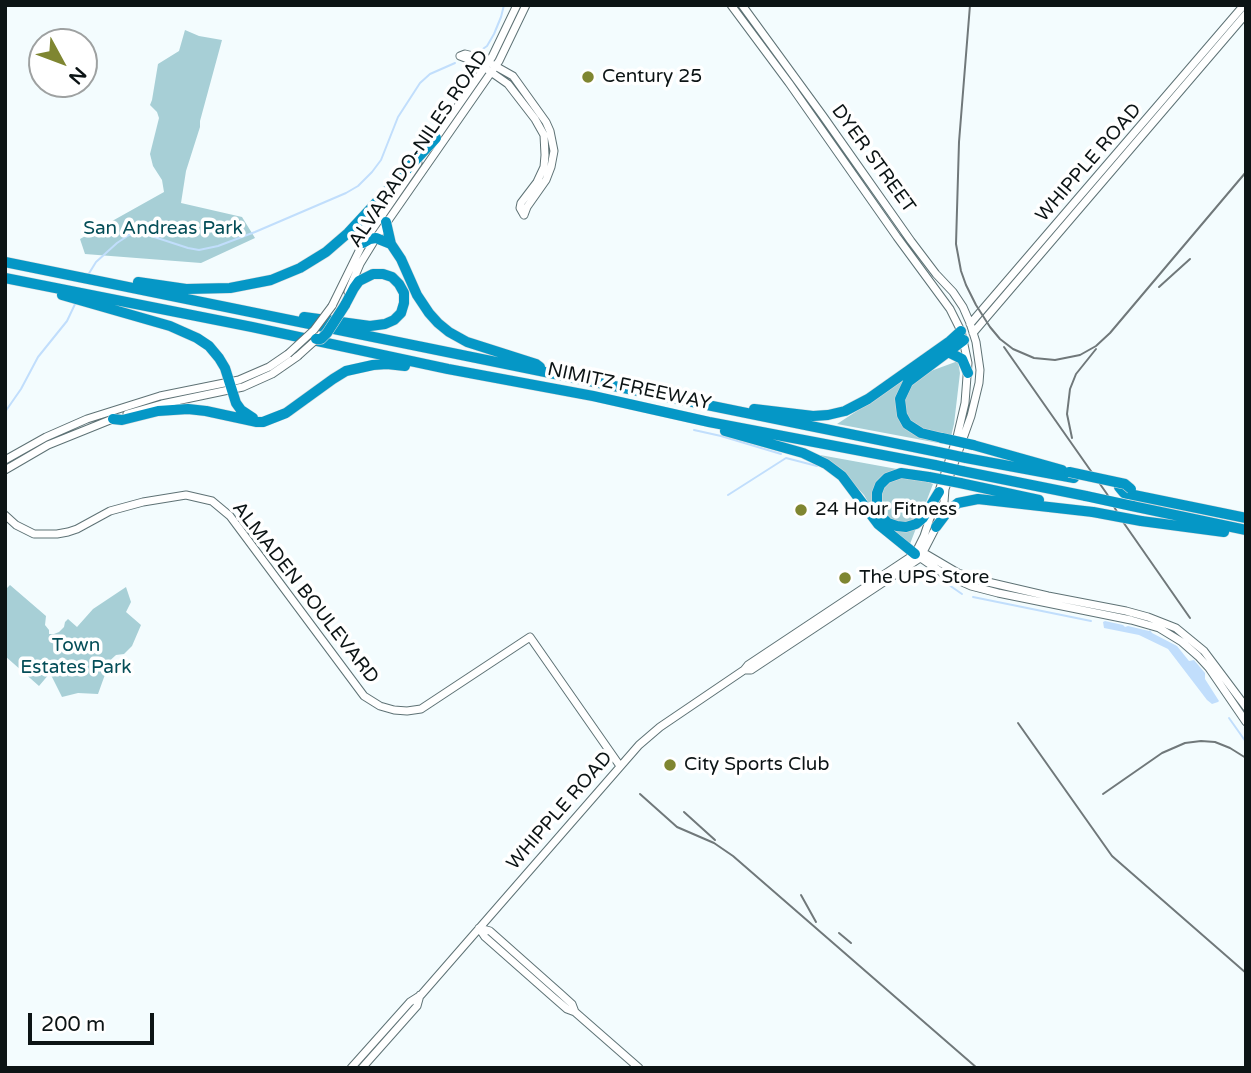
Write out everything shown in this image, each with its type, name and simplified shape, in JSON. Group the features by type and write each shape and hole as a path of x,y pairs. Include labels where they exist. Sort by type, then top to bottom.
{"highway":[{"path":"5,278 40,285 54,282 96,288 208,289 241,287 281,276 317,258 341,240 436,138"},
{"path":"386,222 391,244 422,303 443,328 467,342 536,364 549,373"},
{"path":"363,243 376,238 391,244"},
{"name":"NIMITZ FREEWAY","path":"5,264 54,282 279,318 966,458 1072,475 1246,512"},
{"path":"293,321 306,317 370,326 385,324 401,313 404,293 399,284 393,277 383,274 368,275 359,281 340,304 327,332 316,339"},
{"path":"96,288 209,346 225,368 236,403 241,410 263,422"},
{"name":"NIMITZ FREEWAY","path":"96,288 447,369 593,396 709,422 1246,530"},
{"path":"963,336 948,352 908,382 901,393 899,404 904,419 912,428 921,433 973,445 1072,475 1125,484 1131,489"},
{"path":"736,411 756,408 813,416 845,411 868,399 950,341 963,336"},
{"path":"948,352 962,359 968,373"},
{"path":"113,419 122,420 158,411 188,410 263,422 286,413 333,379 352,369 387,364 447,369"},
{"path":"709,422 723,430 809,455 826,464 842,476 878,524 920,555"},
{"path":"939,492 923,518 906,527 888,523 877,508 880,485 887,478 901,473 1141,521 1246,536"},
{"path":"1119,486 1124,493 1246,518"},
{"path":"936,527 958,503 978,499 1093,512"},
{"path":"1152,511 1160,507 1246,524"}],"main road":[{"name":"ALVARADO-NILES ROAD","path":"5,460 72,425 153,398 231,386 288,354 340,304 360,264 386,222 490,67 517,5"},
{"name":"ALVARADO-NILES ROAD","path":"340,304 363,243 474,82 506,50 526,5"},
{"name":"WHIPPLE ROAD","path":"963,336 970,323 1244,5"},
{"path":"732,6 742,11 744,8"},
{"name":"DYER STREET","path":"732,6 950,309 963,336"},
{"name":"DYER STREET","path":"744,8 928,264 953,292 963,307 973,332"},
{"name":"WHIPPLE ROAD","path":"963,336 973,332 1246,14"},
{"path":"474,82 474,67 467,59 490,67 513,76 546,122 552,141 553,159 542,187 524,215 520,208 521,203 537,182 544,167 545,141 535,119 508,84 490,67"},
{"path":"920,555 936,527 945,489 971,416 979,383 979,362 973,332"},
{"path":"920,555 965,403 968,373 963,336"},
{"name":"ALVARADO-NILES ROAD","path":"5,470 63,438 113,419 272,374 316,339"},
{"path":"37,451 71,430 72,425"},
{"name":"ALMADEN BOULEVARD","path":"5,515 16,525 34,534 57,534 78,529 110,511 144,502 186,495 212,502 236,524 364,696 380,706 394,710 421,709 530,637 620,766"},
{"path":"920,555 944,574 971,586 998,593 1148,617 1175,628 1204,651 1246,707"},
{"name":"WHIPPLE ROAD","path":"351,1068 410,1002 421,995 649,735 748,665 920,555"},
{"path":"1103,610 1159,628 1182,642 1209,668 1246,722"},
{"path":"479,928 485,937 532,979 575,1012 639,1068"},
{"name":"WHIPPLE ROAD","path":"362,1068 417,1006 421,995"}],"green space":[{"name":"San Andreas Park","path":"185,30 199,36 222,40 186,171 181,203 242,217 255,238 201,263 85,254 80,239 164,192 162,180 153,166 150,154 159,118 150,105 158,64 179,51"},
{"path":"958,361 960,373 949,445 837,424 901,382"},
{"path":"820,455 897,469 933,484 910,544 880,522 864,495 837,466"},
{"name":"Town Estates Park","path":"10,585 46,616 45,625 49,634 59,632 68,619 77,627 93,609 126,587 131,602 126,612 141,625 132,646 105,665 107,669 98,694 78,693 62,697 50,673 39,686 5,656 5,590"}],"shaded area":[{"path":"1105,621 1150,630 1177,646 1189,661 1194,660 1205,673 1205,679 1219,701 1212,704 1207,700 1168,649 1139,635 1104,628"}],"waterway":[{"path":"480,51 487,46 494,34 504,5"},
{"path":"88,275 96,262 129,235 142,233 199,250 255,232 346,193 358,186 381,160 398,117 420,83 430,74 455,63"},
{"path":"5,412 38,357 67,321 76,302"},
{"path":"694,430 781,454"},
{"path":"728,495 786,458 817,466"},
{"path":"949,585 962,594"},
{"path":"973,597 1091,621"},
{"path":"1229,718 1246,742"}],"railway":[{"path":"970,5 959,142 956,244 961,271 976,305 1000,339 1013,349 1034,358 1055,360 1080,355 1096,346 1110,333 1246,172"},
{"path":"1159,287 1190,259"},
{"path":"1004,347 1190,618"},
{"path":"1072,438 1067,414 1070,389 1076,374 1096,349"},
{"path":"1018,723 1112,856 1246,973"},
{"path":"1103,794 1162,753 1185,743 1215,742 1246,758"},
{"path":"640,794 677,827 714,843 733,856 977,1068"},
{"path":"684,812 715,840"},
{"path":"801,895 816,922"},
{"path":"839,933 851,943"},
{"path":"5,1066 9,1068"}],"place":[{"name":"Century 25","path":"588,77"},
{"name":"24 Hour Fitness","path":"801,510"},
{"name":"The UPS Store","path":"845,578"},
{"name":"City Sports Club","path":"670,765"}]}
